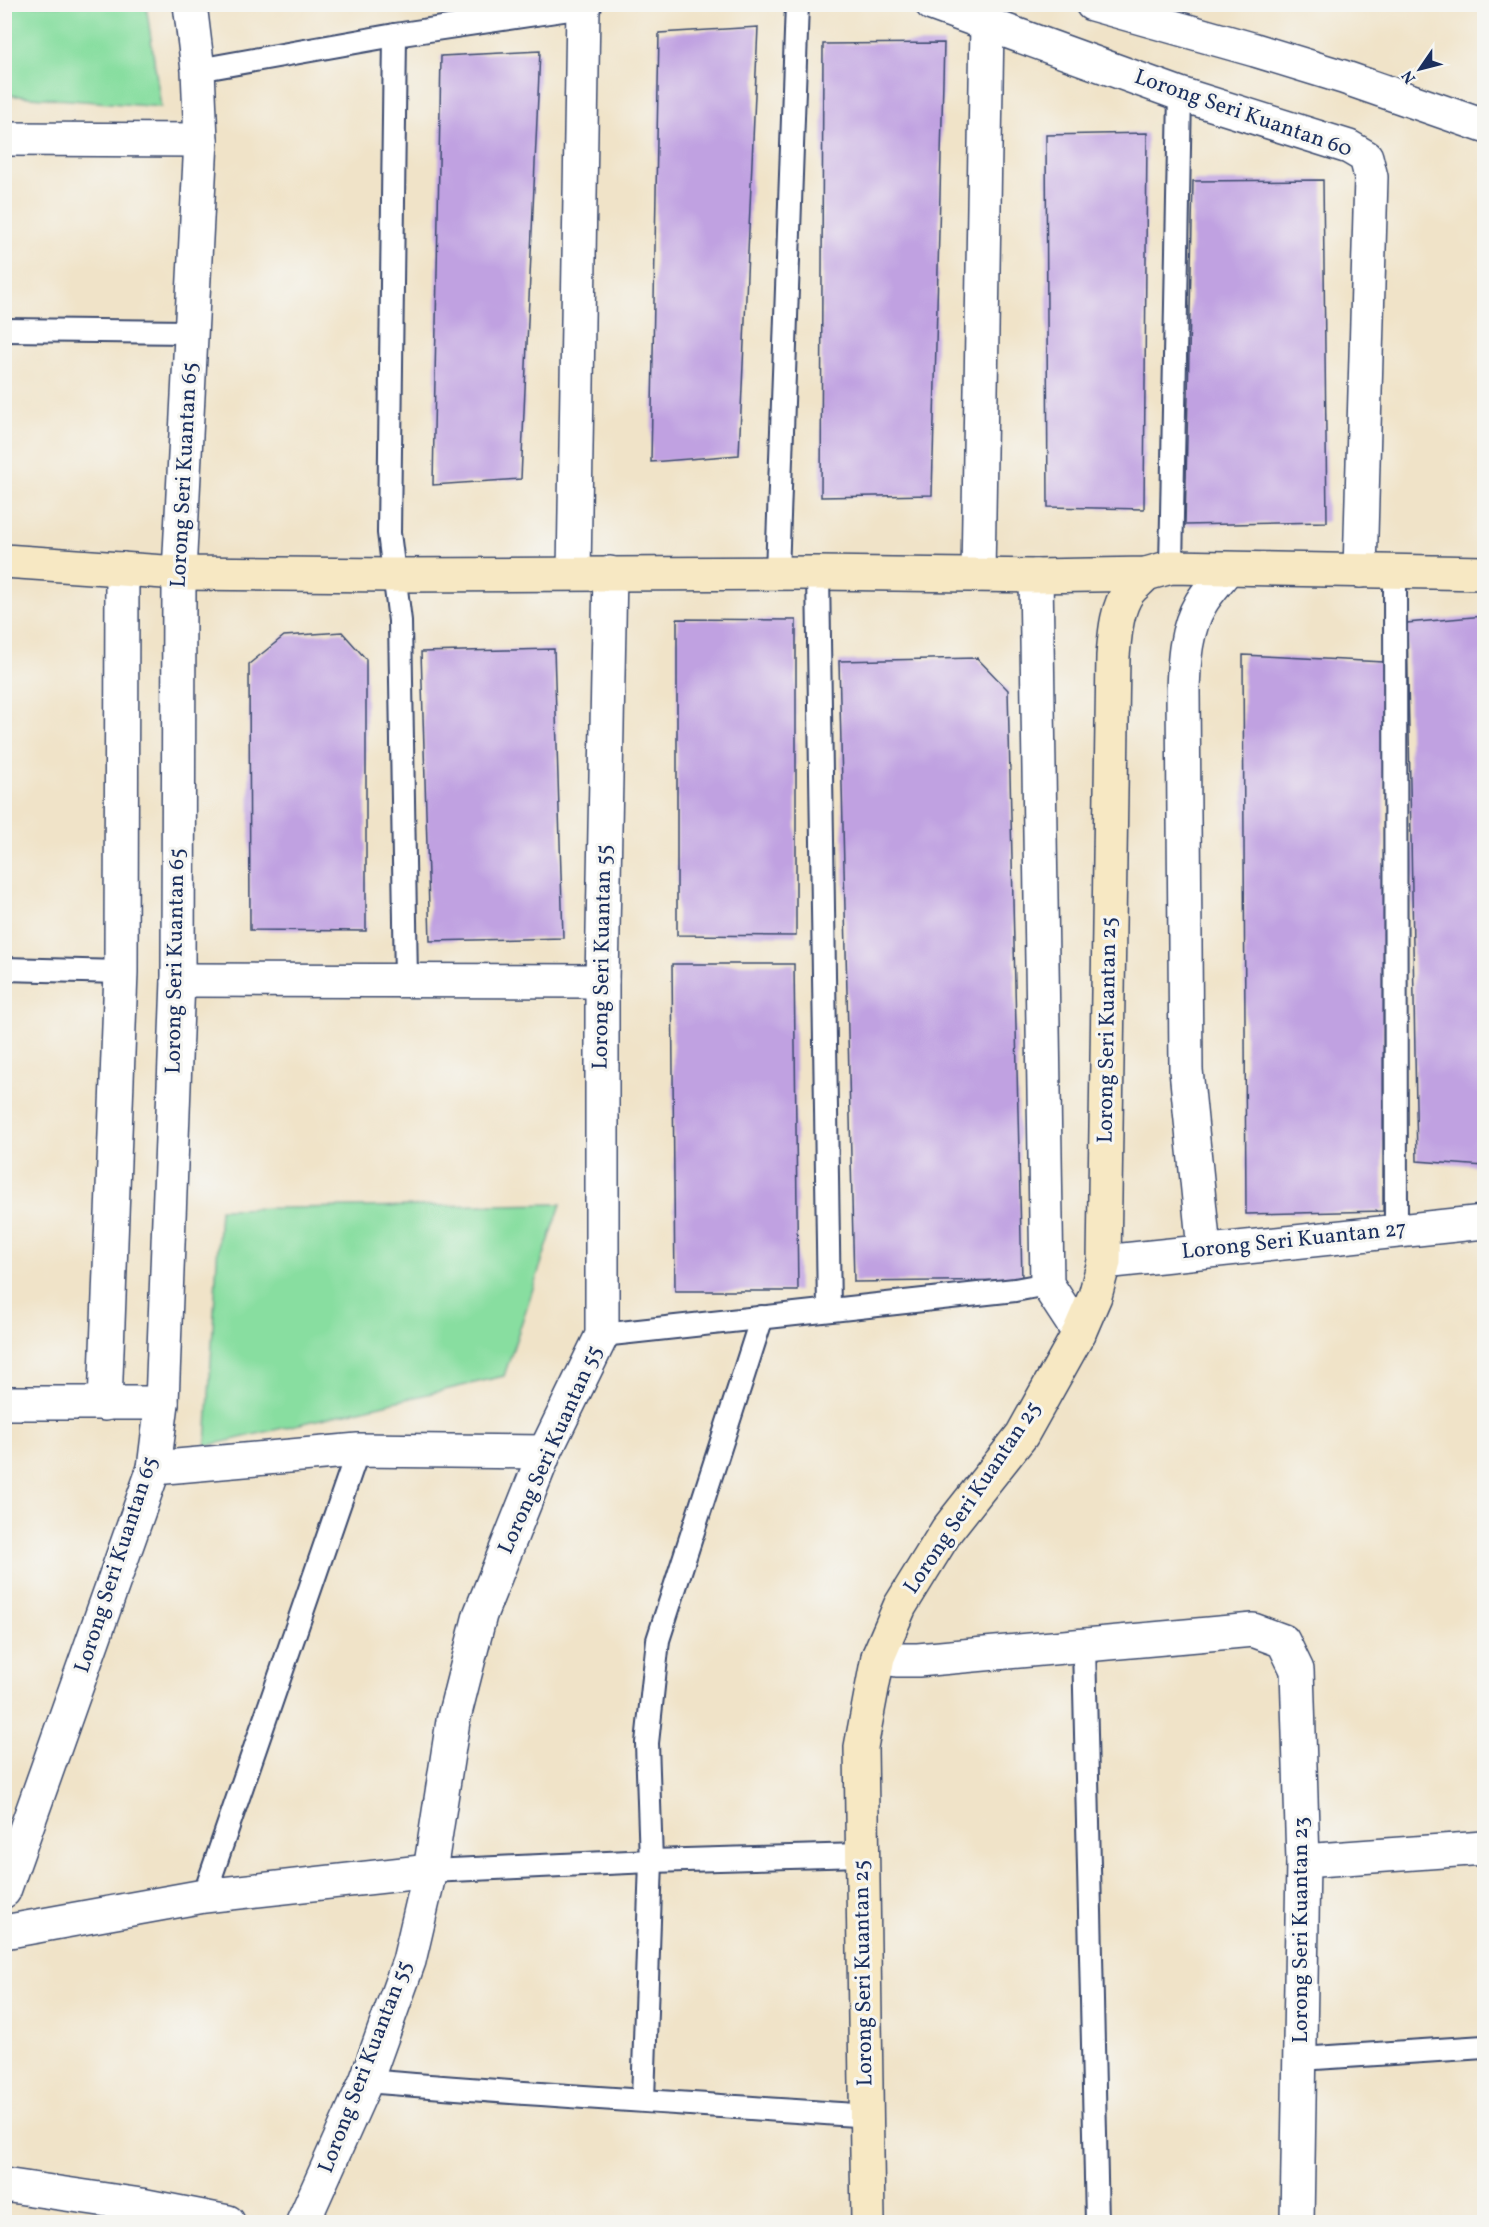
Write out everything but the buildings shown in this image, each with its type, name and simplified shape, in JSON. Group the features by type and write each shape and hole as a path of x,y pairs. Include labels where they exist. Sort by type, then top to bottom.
{"street":[{"name":"Lorong Seri Kuantan 65","path":"7,1879 154,1468 162,1403 178,980 179,573 201,140 198,70 190,4"},
{"name":"Lorong Seri Kuantan 60","path":"932,4 1180,94 1349,147 1366,157 1371,177 1360,571"},
{"path":"1092,4 1343,77 1485,126"},
{"path":"574,573 587,6"},
{"path":"978,576 987,23"},
{"path":"4,139 201,140"},
{"path":"4,561 179,573 395,575 818,573 1036,576 1227,569 1485,573"},
{"path":"105,1404 121,972 122,569"},
{"path":"1204,1250 1186,1070 1183,691 1185,652 1191,623 1201,602 1227,569"},
{"name":"Lorong Seri Kuantan 25","path":"868,2223 861,1747 878,1657 900,1606 947,1530 1022,1435 1078,1334 1095,1296 1104,1262 1113,656 1116,628 1128,592 1159,571"},
{"name":"Lorong Seri Kuantan 55","path":"303,2223 366,2081 409,1961 430,1872 453,1721 480,1614 545,1452 602,1335 602,981 610,573"},
{"path":"1036,576 1047,1284 1078,1334"},
{"path":"178,980 602,981"},
{"name":"Lorong Seri Kuantan 27","path":"1104,1262 1485,1222"},
{"path":"4,1403 162,1403"},
{"path":"154,1468 358,1450 545,1452"},
{"name":"Lorong Seri Kuantan 23","path":"1084,1645 1252,1630 1283,1641 1298,1670 1304,1861 1297,2223"},
{"path":"878,1657 918,1660 1084,1645"},
{"path":"1304,1861 1485,1848"},
{"path":"4,1932 204,1896 430,1872"},
{"path":"4,2185 140,2214 228,2223"}],"lane":[{"path":"777,573 797,4"},
{"path":"198,70 394,35 587,6"},
{"path":"394,35 389,533 400,621 406,980"},
{"path":"1159,571 1180,94"},
{"path":"4,330 191,332"},
{"path":"1395,570 1396,1231"},
{"path":"818,573 829,1310"},
{"path":"4,969 121,972"},
{"path":"602,1335 1015,1290 1047,1284"},
{"path":"643,2100 651,1861 647,1743 658,1640 762,1317"},
{"path":"204,1896 358,1450"},
{"path":"1084,1645 1097,2223"},
{"path":"430,1872 651,1861 861,1855"},
{"path":"1300,2059 1485,2047"},
{"path":"366,2081 867,2116"}],"green space":[{"path":"4,5 146,5 161,107 5,95"},
{"path":"561,1204 504,1376 206,1446 220,1209"}]}
